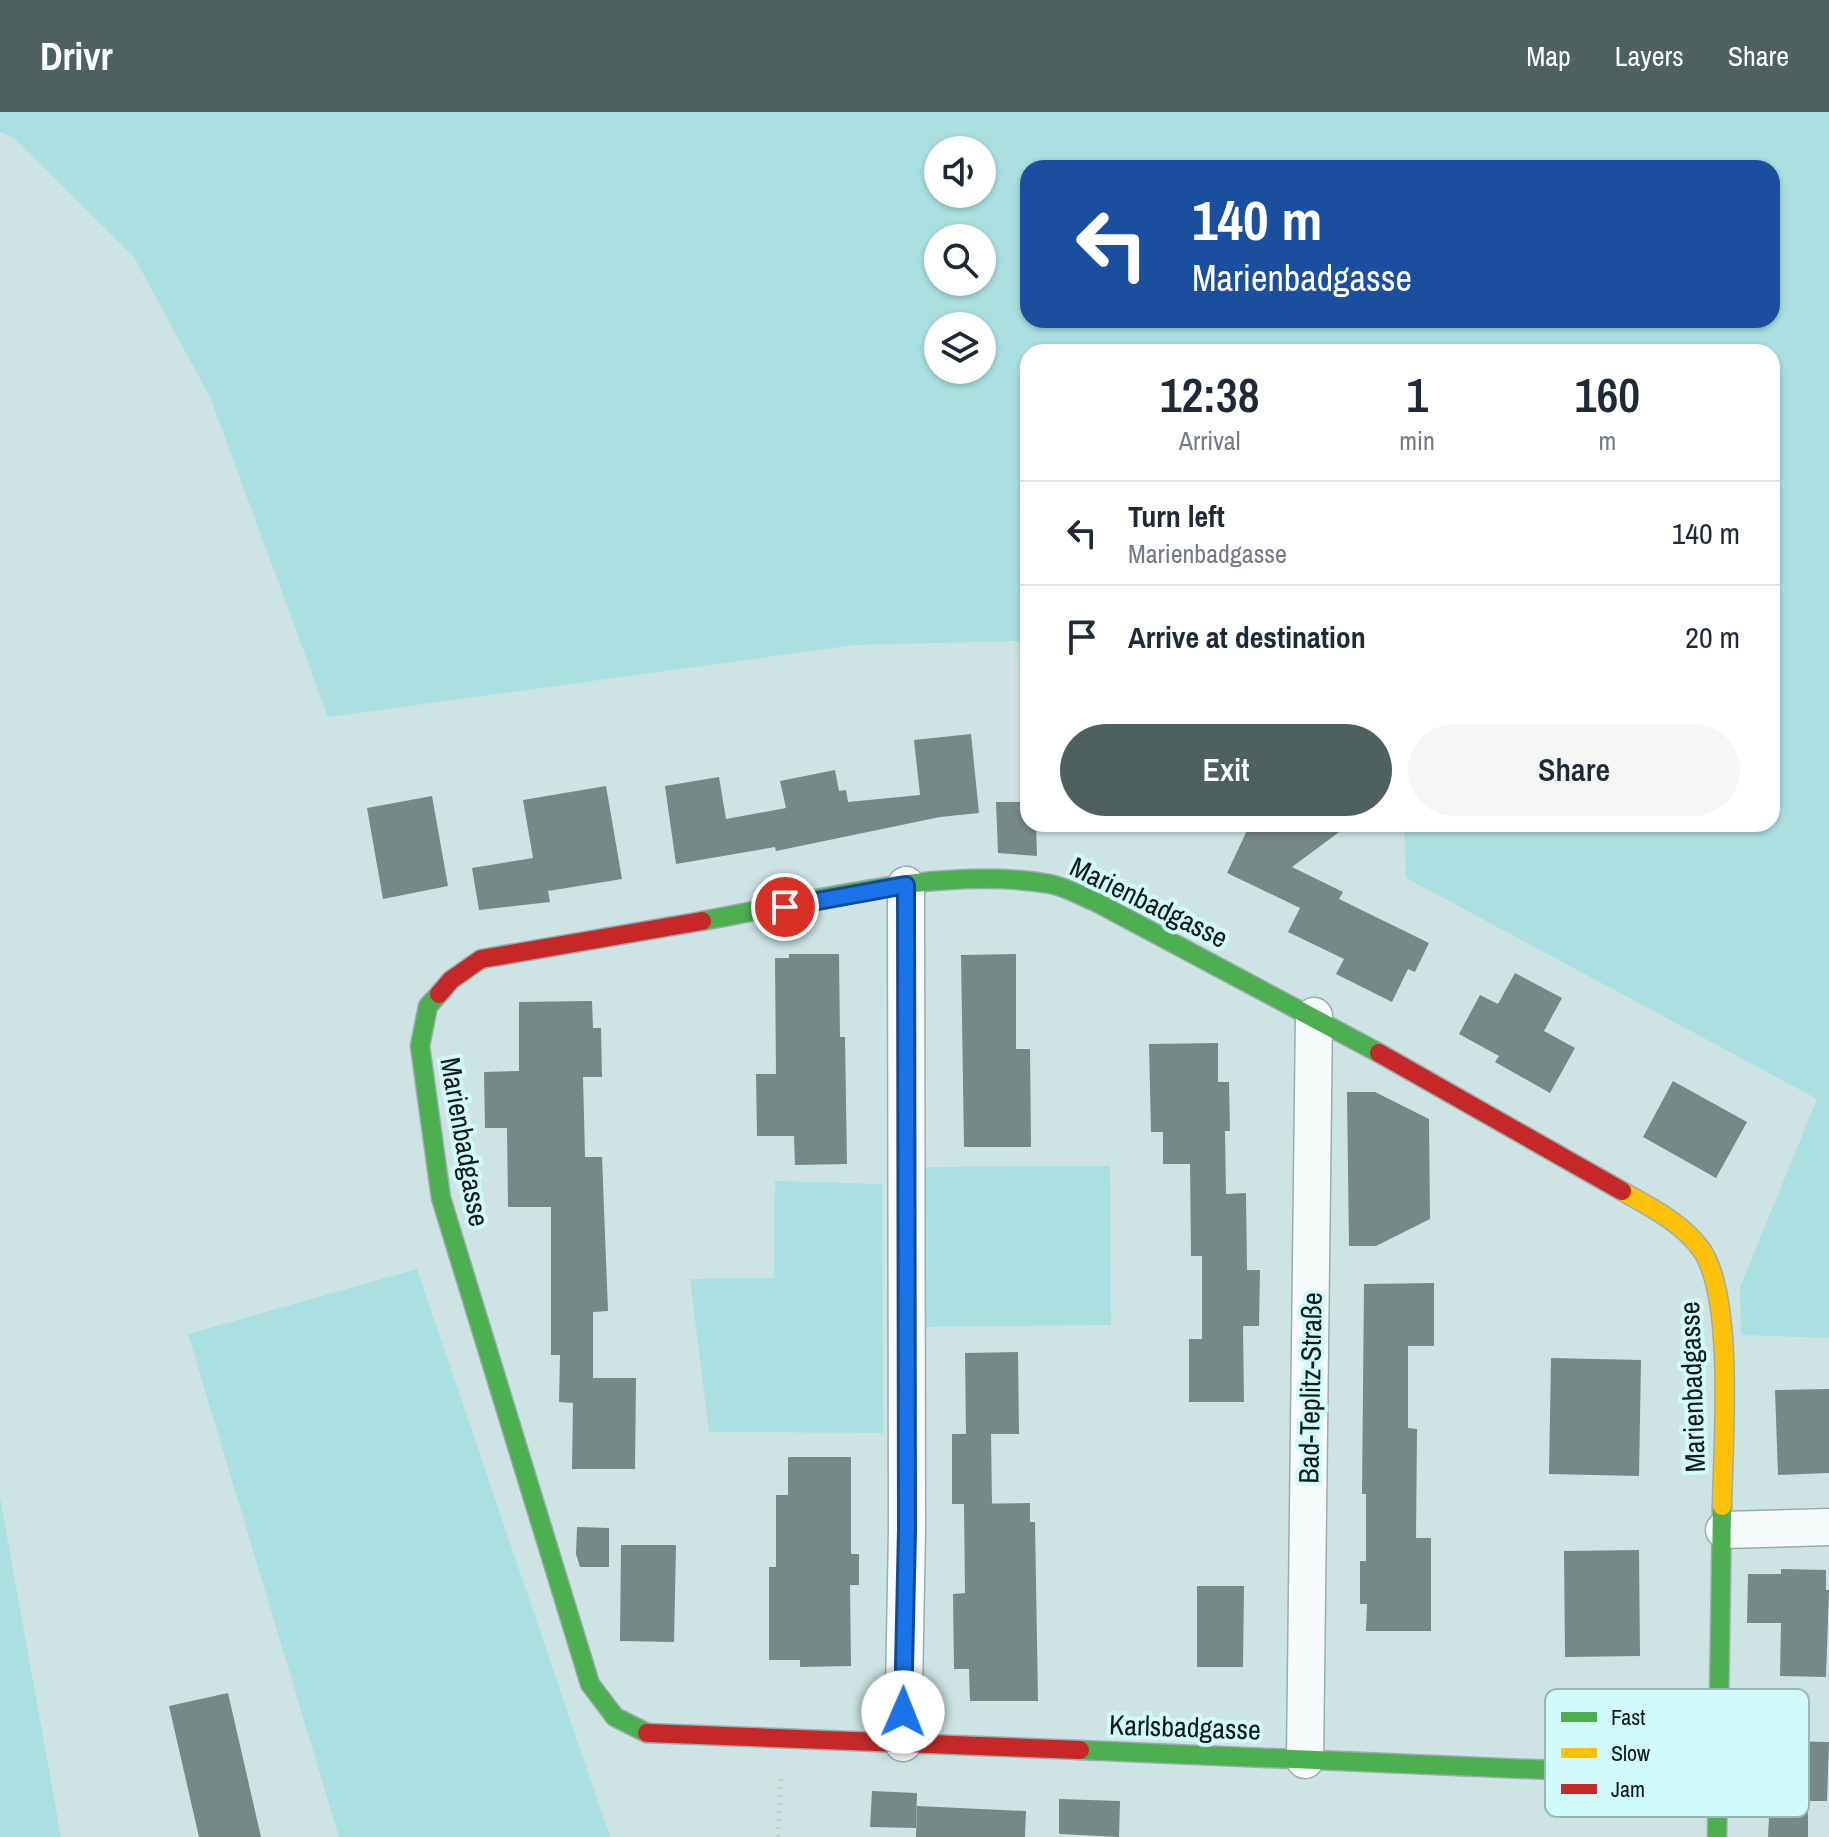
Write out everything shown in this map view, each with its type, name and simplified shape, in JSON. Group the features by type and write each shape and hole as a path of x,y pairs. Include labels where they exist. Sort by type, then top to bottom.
{"street":[{"name":"Marienbadgasse","path":"652,1735 627,1727 605,1709 590,1684 441,1198 420,1046 428,1006 451,980 481,959 906,885 1003,878 1054,885 1096,902 1314,1016 1658,1211 1690,1235 1710,1266 1722,1307 1724,1530 1719,1689"},
{"path":"903,1743 907,1530 906,885"},
{"name":"Bad-Teplitz-Straße","path":"1305,1760 1314,1016"},
{"path":"1724,1530 1829,1527"},
{"name":"Karlsbadgasse","path":"652,1735 1545,1770"},
{"name":"Marienbadgasse","path":"1717,1817 1717,1837"}],"path":[{"path":"778,1837 784,1739"}],"shaded area":[{"path":"0,112 1829,112 1829,1338 1741,1335 1740,1287 1817,1099 1406,878 1404,832 1780,832 1780,344 1020,344 1020,641 855,645 328,717 210,397 134,257 13,137 0,132"},
{"path":"1110,1166 1111,1325 924,1327 922,1167"},
{"path":"775,1181 882,1184 883,1433 709,1432 690,1279 774,1278"},
{"path":"417,1269 610,1837 339,1837 188,1334"},
{"path":"0,1497 61,1837 0,1837"}],"building":[{"path":"971,734 979,813 940,817 776,851 775,847 676,864 665,786 719,777 726,819 786,808 780,781 835,770 839,791 846,790 848,802 920,795 914,740"},
{"path":"606,786 622,879 548,891 550,902 479,910 472,868 533,858 523,800"},
{"path":"432,796 448,886 383,899 367,808"},
{"path":"996,802 1020,802 1020,832 1036,832 1037,856 998,853"},
{"path":"1246,832 1339,832 1292,867 1343,892 1339,899 1429,943 1415,972 1408,969 1392,1002 1336,974 1344,959 1288,932 1300,908 1227,873"},
{"path":"789,954 839,954 840,1037 845,1037 847,1164 795,1165 794,1136 757,1136 756,1074 776,1074 775,958 789,958"},
{"path":"1016,954 1016,1049 1030,1049 1031,1147 964,1147 961,955"},
{"path":"1515,973 1562,998 1544,1031 1575,1048 1550,1093 1495,1062 1499,1056 1459,1034 1480,995 1498,1004"},
{"path":"592,1001 593,1028 601,1028 602,1077 583,1077 585,1157 602,1157 608,1311 593,1312 593,1378 636,1378 635,1469 572,1469 573,1403 559,1402 560,1355 551,1355 551,1207 508,1207 507,1128 485,1128 484,1072 519,1071 519,1002"},
{"path":"1218,1043 1218,1082 1229,1082 1230,1131 1225,1131 1226,1194 1246,1193 1247,1270 1260,1270 1259,1326 1243,1326 1244,1402 1189,1402 1189,1339 1202,1339 1202,1256 1191,1256 1190,1164 1163,1164 1163,1132 1151,1132 1149,1044"},
{"path":"1673,1081 1747,1122 1716,1178 1643,1137"},
{"path":"1347,1092 1375,1092 1429,1119 1430,1219 1376,1246 1349,1246"},
{"path":"1434,1283 1434,1346 1408,1346 1408,1428 1417,1429 1416,1538 1431,1538 1431,1631 1366,1631 1367,1604 1360,1604 1360,1561 1366,1561 1366,1494 1362,1494 1364,1284"},
{"path":"1018,1352 1019,1434 966,1434 965,1353"},
{"path":"1551,1358 1641,1360 1639,1476 1549,1474"},
{"path":"1829,1389 1829,1473 1778,1475 1775,1390"},
{"path":"952,1434 991,1434 992,1504 952,1504"},
{"path":"788,1457 851,1457 851,1554 859,1554 859,1585 850,1585 851,1666 800,1667 800,1660 769,1660 769,1567 776,1567 776,1495 788,1495"},
{"path":"1030,1503 1030,1522 1035,1522 1038,1701 970,1701 969,1669 954,1669 953,1594 965,1593 964,1504"},
{"path":"577,1527 609,1528 609,1567 580,1567 576,1554"},
{"path":"621,1545 676,1545 674,1642 620,1641"},
{"path":"1639,1550 1640,1656 1565,1657 1564,1551"},
{"path":"1781,1569 1826,1570 1826,1590 1829,1590 1826,1677 1780,1676 1781,1623 1747,1623 1748,1574 1781,1574"},
{"path":"1197,1586 1244,1586 1243,1667 1197,1667"},
{"path":"228,1693 261,1837 199,1837 169,1706"},
{"path":"1809,1742 1829,1742 1827,1801 1809,1801"},
{"path":"872,1791 917,1793 916,1828 870,1827"},
{"path":"1059,1799 1120,1801 1119,1837 1059,1834"},
{"path":"917,1806 1026,1811 1025,1837 916,1837"},
{"path":"1769,1817 1808,1817 1808,1837 1768,1837"}],"traffic: fast":[{"path":"702,921 921,882 1009,879 1050,884 1096,902 1379,1053"},
{"path":"439,994 428,1006 420,1046 441,1198 590,1684 615,1717 647,1733"},
{"path":"1719,1689 1722,1506"},
{"path":"1080,1750 1545,1770"},
{"path":"1717,1817 1717,1837"}],"traffic: slow":[{"path":"1622,1191 1684,1231 1701,1249 1712,1271 1719,1301 1725,1372 1722,1506"}],"traffic: jam":[{"path":"439,994 451,980 481,959 702,921"},
{"path":"1379,1053 1622,1191"},
{"path":"647,1733 1080,1750"}],"route":[{"path":"785,907 906,885 907,1530 903,1712"}]}
